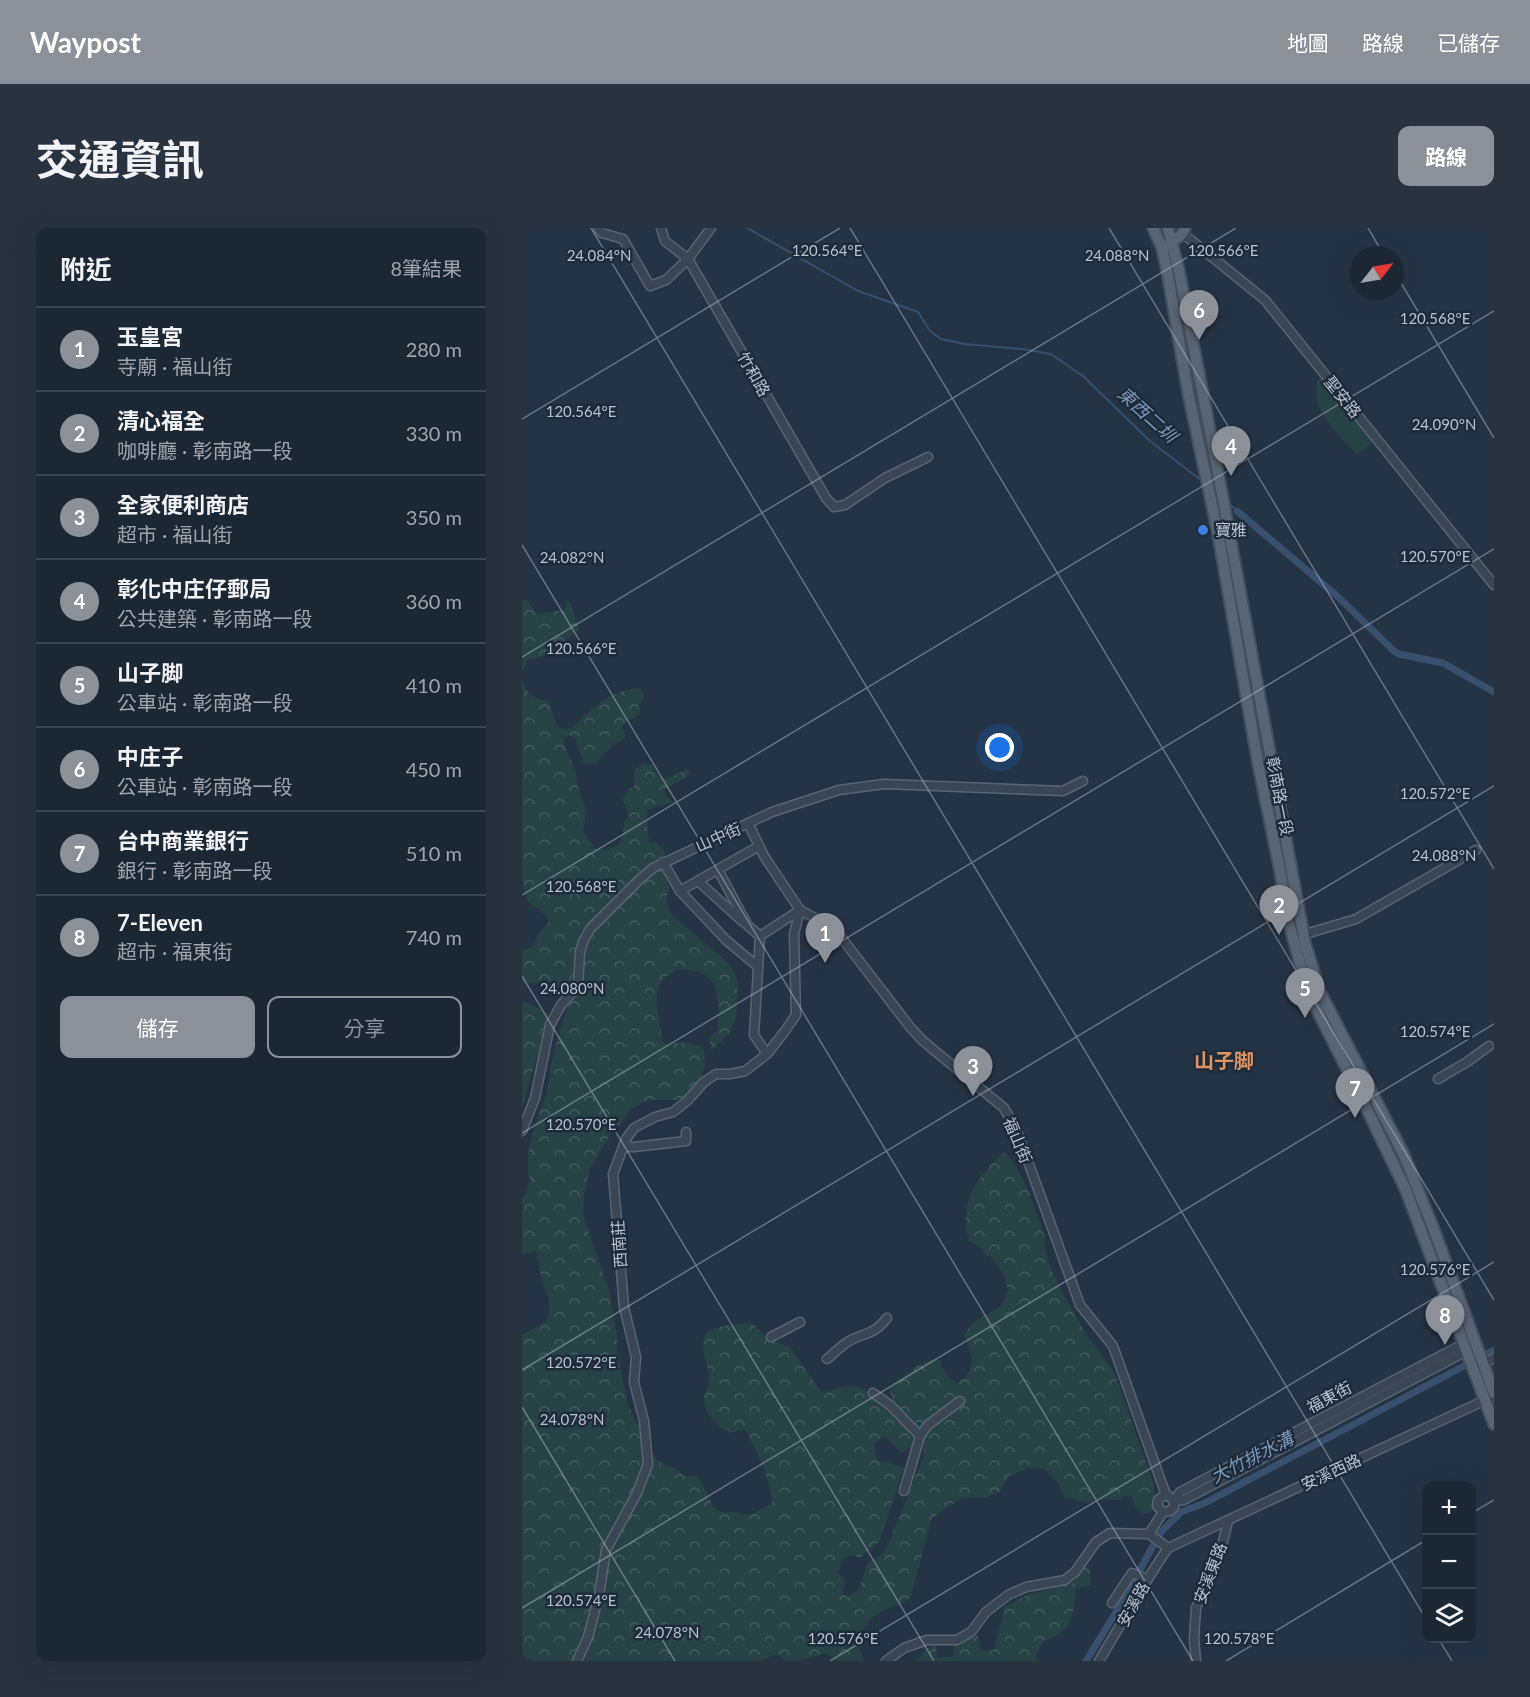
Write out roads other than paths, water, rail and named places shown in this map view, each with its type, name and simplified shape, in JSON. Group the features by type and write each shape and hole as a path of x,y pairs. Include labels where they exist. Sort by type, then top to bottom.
{"main road":[{"name":"彰南路一段","path":"1153,228 1162,248 1188,392 1218,533 1258,763 1294,946 1309,994 1405,1188 1470,1346"},
{"name":"彰南路一段","path":"1175,232 1302,934 1320,992 1404,1155 1434,1230 1470,1346"},
{"path":"1162,248 1175,232"},
{"path":"1470,1346 1483,1364 1491,1396 1494,1424"},
{"path":"1470,1346 1472,1370 1491,1396"}],"street":[{"path":"598,228 602,233 622,239 650,286 666,280 688,259 711,228"},
{"path":"661,228 665,241 688,259"},
{"name":"聖安路","path":"1175,232 1265,300 1494,585"},
{"name":"竹和路","path":"688,259 826,498 834,507 845,505 885,478 928,457"},
{"name":"山中街","path":"522,1131 535,1098 550,1025 561,1005 578,986 580,952 583,942 590,929 639,880 663,862 772,812 839,790 884,784 1063,791 1083,781"},
{"name":"福山街","path":"748,823 759,846 800,910 828,925 844,941 910,1028 1004,1108 1017,1131 1080,1305 1108,1338 1120,1364 1166,1495 1160,1497 1157,1503 1163,1512"},
{"path":"680,891 759,846"},
{"path":"1302,934 1356,919 1476,850"},
{"path":"663,862 680,891 726,940 757,966"},
{"path":"718,870 748,926"},
{"path":"698,881 760,936"},
{"path":"760,936 800,910"},
{"name":"西南莊","path":"577,1661 588,1637 599,1595 606,1551 637,1493 648,1464 644,1421 634,1382 636,1357 624,1306 613,1174 633,1128 647,1120 673,1112 687,1101 704,1082 716,1074 745,1071 767,1054 796,1016 794,934 800,910"},
{"path":"760,936 754,1035 767,1054"},
{"path":"1438,1078 1467,1062 1489,1046"},
{"path":"623,1147 686,1141 686,1132"},
{"path":"827,1359 848,1342 880,1327 887,1318"},
{"path":"771,1337 800,1322"},
{"name":"福東街","path":"1174,1501 1180,1492 1470,1346"},
{"path":"1472,1370 1494,1358"},
{"path":"873,1393 890,1405 920,1436"},
{"name":"安溪西路","path":"1168,1548 1491,1396"},
{"path":"904,1491 920,1436 928,1425 960,1401"},
{"path":"1166,1495 1174,1501"},
{"name":"福山街","path":"1149,1534 1163,1512 1172,1510 1174,1501"},
{"name":"安溪東路","path":"1196,1661 1194,1639 1196,1608 1222,1546 1228,1521"},
{"path":"886,1661 904,1648 927,1640 957,1640 971,1632 986,1612 1008,1595 1026,1587 1065,1580 1075,1572 1096,1542 1110,1533 1149,1534 1168,1548"},
{"name":"安溪路","path":"1099,1661 1124,1621 1145,1578 1168,1548"},
{"path":"1112,1603 1132,1574 1145,1578"}],"waterway":[{"name":"東西二圳","path":"747,228 858,291 918,312 930,331 941,339 1051,354 1083,376 1150,441 1202,481"},
{"name":"東西二圳","path":"1227,502 1237,511"},
{"name":"東西二圳","path":"1237,511 1336,595 1394,651 1443,663 1494,692"},
{"name":"大竹排水溝","path":"1086,1661 1124,1599 1160,1533 1181,1512 1205,1503 1494,1350"}],"place":[{"name":"中庄子","path":"1199,340"},
{"name":"彰化中庄仔郵局","path":"1231,476"},
{"name":"寶雅","path":"1203,530"},
{"name":"清心福全","path":"1279,935"},
{"name":"玉皇宮","path":"825,963"},
{"name":"山子脚","path":"1305,1018"},
{"name":"全家便利商店","path":"973,1096"},
{"name":"台中商業銀行","path":"1355,1118"},
{"name":"7-Eleven","path":"1445,1345"}],"district":[{"name":"山子脚","path":"1224,1061"}]}
